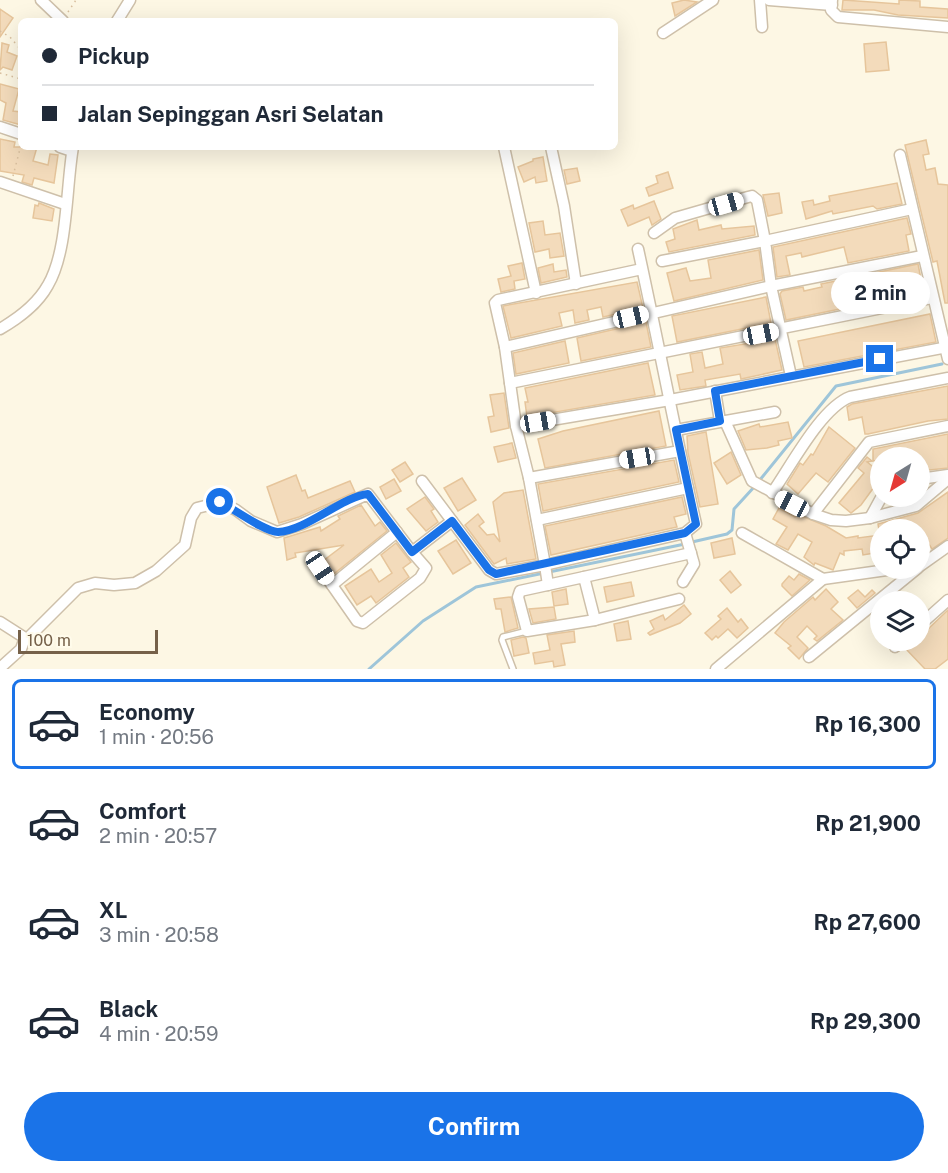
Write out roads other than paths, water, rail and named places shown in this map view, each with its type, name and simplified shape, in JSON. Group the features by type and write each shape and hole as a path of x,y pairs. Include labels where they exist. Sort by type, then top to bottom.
{"street":[{"path":"41,0 60,18"},
{"path":"119,18 130,0"},
{"path":"663,33 713,0"},
{"path":"760,0 762,27"},
{"path":"769,0 833,6 948,27"},
{"path":"0,127 18,133"},
{"path":"0,329 27,310 49,284 63,236 72,150"},
{"path":"505,150 536,293"},
{"path":"552,150 564,206 576,284"},
{"path":"900,155 948,359"},
{"path":"5,184 65,204"},
{"path":"654,233 675,218 752,196 757,200 771,286 791,376"},
{"path":"662,261 765,242 912,209"},
{"path":"422,481 489,570 496,574 545,566 685,533 696,524 638,249"},
{"path":"505,347 771,286 922,256"},
{"path":"548,583 530,478 516,426 505,347 495,303 642,269"},
{"path":"510,383 932,298"},
{"path":"516,426 947,349"},
{"path":"772,493 826,414 839,401 948,378"},
{"path":"715,391 722,421 752,481 813,514 846,521 870,518 916,506 948,477"},
{"path":"676,430 776,412"},
{"path":"813,514 869,442 948,426"},
{"path":"530,478 680,450"},
{"path":"930,478 948,477"},
{"path":"537,520 688,488"},
{"path":"0,668 21,649 25,638 29,637 78,588 95,583 114,585 135,583 156,571 185,545 191,518 197,508 212,503 220,502 250,521 277,532 302,524 368,494 426,568 424,573 363,623 357,621 320,568"},
{"path":"870,518 876,507"},
{"path":"412,552 452,521"},
{"path":"332,585 397,532"},
{"path":"683,582 693,567 685,533"},
{"path":"742,533 823,579"},
{"path":"930,560 948,546"},
{"path":"679,598 595,620 527,631 519,593 524,589 548,583 691,554"},
{"path":"716,669 823,579 870,572"},
{"path":"584,577 595,620"},
{"path":"808,657 905,579"},
{"path":"930,616 948,600"},
{"path":"0,622 25,638"}],"lane":[{"path":"513,669 502,637 527,631"}],"waterway":[{"path":"759,481 836,386 942,364"},
{"path":"692,542 727,534 732,530 734,509 755,486"},
{"path":"369,669 423,621 476,587 685,544"}]}
